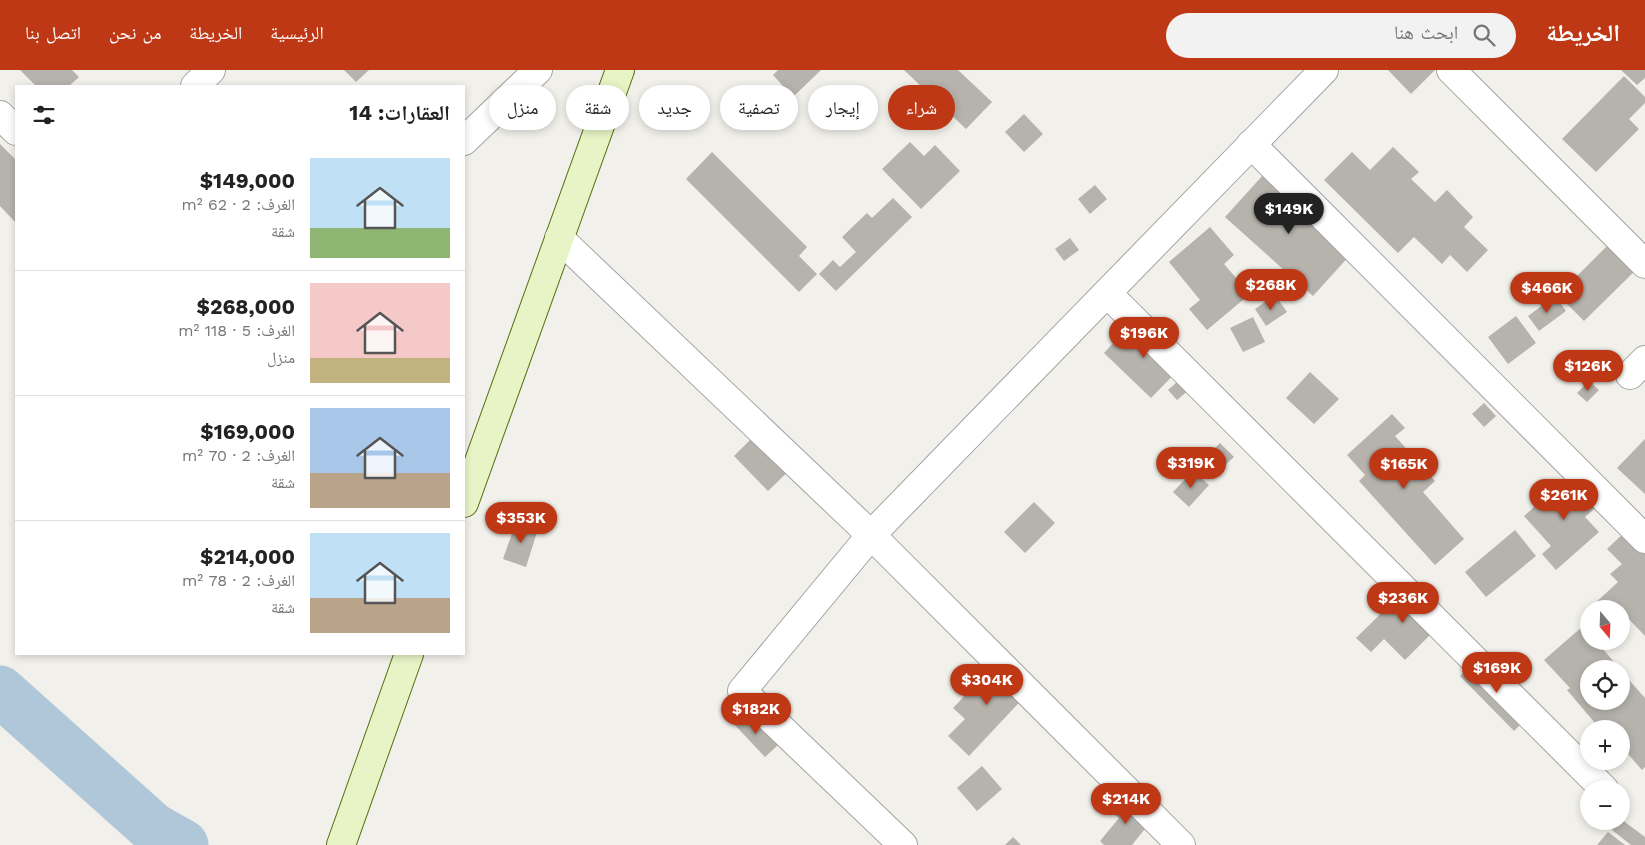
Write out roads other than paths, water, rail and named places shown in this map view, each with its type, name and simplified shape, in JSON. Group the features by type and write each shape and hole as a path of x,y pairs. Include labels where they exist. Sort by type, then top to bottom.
{"main road":[{"path":"465,500 620,70"},
{"path":"343,838 409,655"}],"street":[{"path":"196,85 211,70"},
{"path":"465,140 538,70"},
{"path":"903,845 742,691 871,534 1324,70"},
{"path":"1451,70 1645,264"},
{"path":"0,115 15,130"},
{"path":"1251,144 1645,539"},
{"path":"559,238 871,534 1181,845"},
{"path":"1107,292 1595,780"}],"waterway":[{"path":"0,691 153,828 183,845"}]}
